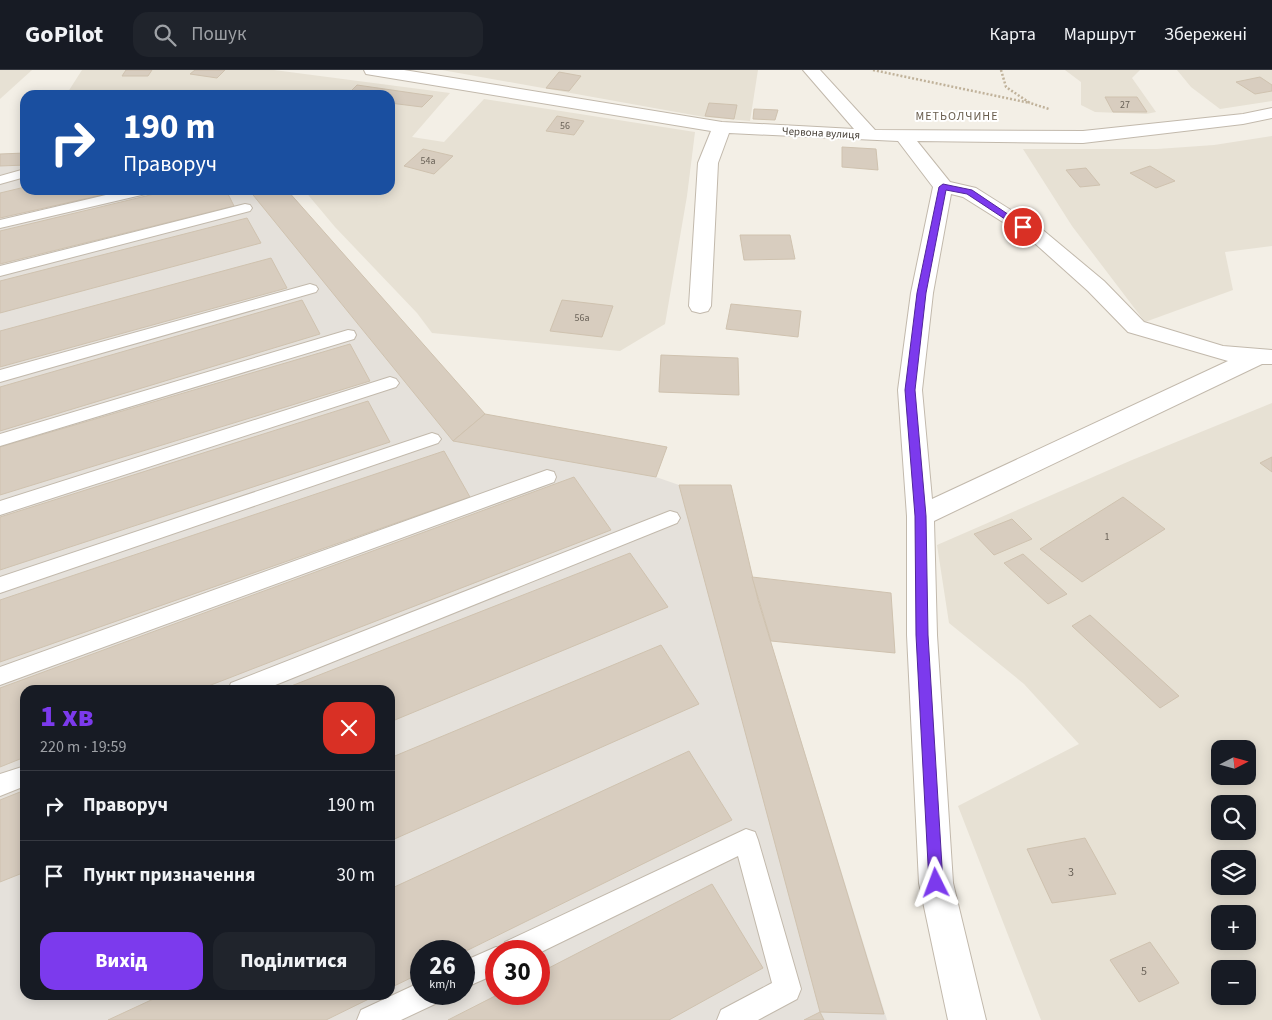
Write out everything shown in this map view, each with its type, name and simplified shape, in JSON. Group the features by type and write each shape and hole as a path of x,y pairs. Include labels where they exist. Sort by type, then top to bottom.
{"street":[{"name":"Червона вулиця","path":"372,70 722,127 870,135 902,134 915,137 1082,137 1243,119 1272,113"},
{"path":"811,70 870,135"},
{"path":"700,306 708,163 722,127"},
{"path":"902,134 943,187 969,192 1037,236 1096,286 1136,327 1222,353 1264,356"},
{"path":"943,187 922,293 910,390 920,516 922,635 936,883 967,1020"},
{"path":"920,516 1264,356"}],"lane":[{"path":"0,180 20,174"},
{"path":"0,224 124,195"},
{"path":"0,271 245,208"},
{"path":"0,376 310,289"},
{"path":"0,440 348,334"},
{"path":"0,508 390,383"},
{"path":"0,585 432,439"},
{"path":"0,676 547,477"},
{"path":"252,685 670,518"},
{"path":"0,786 20,778"},
{"path":"537,940 746,840 787,989 731,1020"},
{"path":"371,1020 410,1001"}],"path":[{"path":"874,70 1030,103 1058,112"},
{"path":"1001,70 1006,87 1030,103"}],"shaded area":[{"path":"0,70 32,70 0,99"},
{"path":"82,70 274,70 450,93 412,137 444,142 484,99 695,132 687,196 665,324 620,351 432,333 417,313 335,227 308,195 395,195 395,90 69,90"},
{"path":"442,70 758,70 750,121 704,117"},
{"path":"1065,70 1140,70 1132,78 1156,112 1146,114 1095,112 1081,105 1081,82"},
{"path":"1177,70 1272,70 1272,101 1220,109 1191,87"},
{"path":"1272,136 1272,246 1225,252 1233,290 1145,322 1072,226 1023,149 1157,149 1214,145"},
{"path":"20,153 20,195 291,195 485,414 667,447 656,477 679,485 731,485 758,600 887,1020 0,1020 0,154"},
{"path":"1272,403 1272,1020 1041,1020 958,806 1079,744 1024,684 949,623 937,545 1132,460"}],"building":[{"path":"126,70 152,70 148,76 122,76"},
{"path":"195,70 225,70 217,78 190,74"},
{"path":"559,72 581,76 569,91 546,88"},
{"path":"1260,77 1272,85 1272,91 1255,94 1236,82"},
{"path":"357,85 392,90 352,90"},
{"path":"395,90 433,96 422,107 395,104"},
{"path":"1105,97 1137,97 1147,112 1113,112"},
{"path":"709,103 737,105 734,119 705,116"},
{"path":"754,109 778,110 775,120 753,119"},
{"path":"557,116 584,121 574,135 546,131"},
{"path":"842,147 876,149 878,170 842,167"},
{"path":"423,149 453,156 434,174 404,166"},
{"path":"20,153 20,165 0,166 0,154"},
{"path":"1150,166 1175,181 1156,188 1130,173"},
{"path":"1086,168 1100,185 1080,187 1066,170"},
{"path":"20,188 20,195 102,195 0,218 0,193"},
{"path":"150,195 228,195 234,206 0,264 0,231"},
{"path":"253,195 291,195 485,414 453,441"},
{"path":"247,218 261,243 0,313 0,281"},
{"path":"740,235 790,235 795,259 744,260"},
{"path":"271,258 287,288 0,367 0,331"},
{"path":"302,300 320,334 0,431 0,387"},
{"path":"562,300 613,306 602,337 550,331"},
{"path":"731,304 801,311 798,337 726,329"},
{"path":"350,344 370,381 0,495 0,447"},
{"path":"661,355 738,358 739,395 659,392"},
{"path":"368,401 390,442 0,570 0,517"},
{"path":"485,414 667,447 656,477 453,441"},
{"path":"444,451 470,497 0,662 0,600"},
{"path":"1272,457 1272,472 1260,463"},
{"path":"574,477 611,530 211,685 20,685 20,759 0,767 0,688"},
{"path":"679,485 731,485 758,600 884,1014 820,1012"},
{"path":"1123,497 1165,529 1082,582 1040,549"},
{"path":"1012,519 1032,539 994,555 974,534"},
{"path":"630,553 668,607 395,720 395,685 294,685"},
{"path":"1023,554 1067,594 1048,604 1004,563"},
{"path":"752,577 891,593 895,653 771,641"},
{"path":"1090,615 1179,696 1160,708 1072,626"},
{"path":"661,645 699,704 395,839 395,756"},
{"path":"689,751 732,820 475,947 475,940 410,940 410,978 395,986 395,887"},
{"path":"20,792 20,874 0,882 0,800"},
{"path":"1085,838 1116,894 1052,903 1027,849"},
{"path":"712,884 763,968 669,1020 448,1020 485,1001 485,1005 550,1005 550,967"},
{"path":"1150,942 1179,983 1139,1002 1110,960"},
{"path":"151,1000 367,1000 326,1020 108,1020"},
{"path":"820,1012 824,1020 804,1020"}],"district":[{"name":"МЕТЬОЛЧИНЕ","path":"957,116"}],"route":[{"path":"936,883 922,635 920,516 910,390 922,293 943,187 969,192 1023,227"}]}
